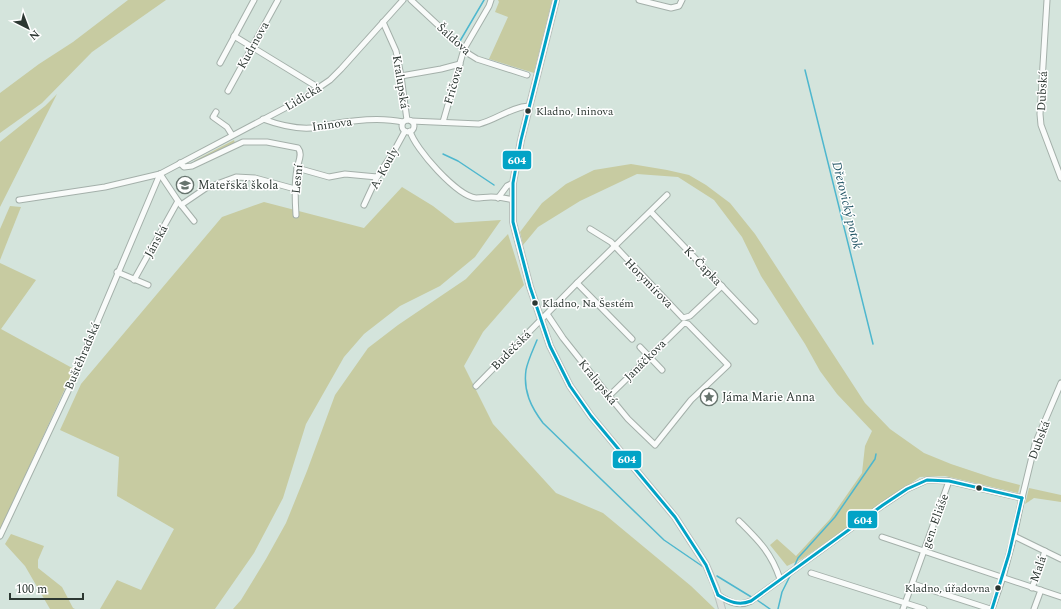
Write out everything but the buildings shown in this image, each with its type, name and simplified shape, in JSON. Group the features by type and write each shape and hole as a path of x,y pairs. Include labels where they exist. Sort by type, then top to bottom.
{"main road":[{"name":"Kralupská","path":"556,0 521,140 513,183 513,222 530,287 553,352 570,386 590,416 675,517 706,565 722,609"}],"street":[{"path":"220,63 254,0"},
{"name":"Kudrnova","path":"228,90 278,0"},
{"name":"Lidická","path":"19,200 105,186 160,174 302,99 319,88 341,69 403,0"},
{"name":"Šaldova","path":"411,0 469,54 477,59 527,75"},
{"name":"Fričova","path":"443,122 464,49 491,0"},
{"path":"639,0 671,8 679,6 682,0"},
{"name":"Dubská","path":"1047,0 1040,114 1041,125 1061,178"},
{"name":"Kralupská","path":"383,22 396,51 407,121"},
{"path":"234,36 253,46 319,88"},
{"path":"401,76 460,64"},
{"name":"Ininova","path":"263,119 290,127 312,128 358,121 394,120 479,124 517,108 529,106"},
{"path":"216,112 213,117 227,127 232,136"},
{"path":"407,131 414,126 407,121 402,128 407,131 433,166 454,186 475,198 498,198 513,200"},
{"name":"A. Kouly","path":"364,205 377,177 407,131"},
{"name":"Lidická","path":"180,163 184,167 192,166 243,142 263,142 294,146"},
{"name":"Lesní","path":"294,146 300,151 295,189 296,215"},
{"path":"297,168 329,177 346,174 377,177"},
{"path":"160,174 194,221"},
{"name":"Buštěhradská","path":"1,534 68,388 160,174"},
{"name":"Jánská","path":"134,280 180,203 206,188 236,177 255,178 295,189"},
{"path":"498,198 507,186 513,183"},
{"name":"Budečská","path":"476,386 614,246 667,195"},
{"name":"K. Čapka","path":"651,212 755,321"},
{"path":"590,229 611,242 614,246"},
{"name":"Horymírova","path":"614,246 682,317 685,318 690,316 722,286"},
{"path":"118,272 148,285"},
{"path":"577,283 632,339"},
{"name":"Kralupská","path":"547,314 563,338 609,396 628,419 655,445"},
{"name":"Janáčkova","path":"609,396 682,324 688,324 728,365 690,400 655,445"},
{"path":"640,347 662,370"},
{"name":"Dubská","path":"991,609 1003,577 1014,536 1035,444 1061,383"},
{"path":"737,609 743,604 751,601 785,575 907,489 927,480 949,481"},
{"name":"gen. Eliáše","path":"903,609 949,481 1022,498"},
{"path":"739,521 764,547 775,566 780,579"},
{"path":"1014,536 1061,559"},
{"path":"882,537 1061,597"},
{"name":"Malá","path":"1032,588 1045,550"},
{"path":"811,573 924,609"},
{"path":"913,584 991,609"},
{"path":"1034,609 1041,590"},
{"path":"718,595 733,603 743,604"}],"green space":[{"path":"128,0 166,0 92,52 42,103 0,133 0,93 39,64 73,42"},
{"path":"498,0 553,0 534,73 489,59 508,17 495,12 499,2"},
{"path":"57,94 0,207 0,142 45,106"},
{"path":"234,140 235,143 195,163 194,161"},
{"path":"631,164 689,175 706,185 730,203 755,234 865,403 890,429 924,453 993,478 1020,485 1018,493 945,476 920,477 802,559 787,566 770,545 777,539 796,556 830,519 862,473 865,446 872,431 837,394 820,371 805,344 761,276 742,237 714,200 678,177 637,174 580,201 538,227 523,245 520,232 542,203 566,184 594,170"},
{"path":"402,187 433,206 455,223 501,220 475,257 440,286 400,306 364,334 344,357 306,424 283,498 254,553 215,609 100,609 117,580 141,590 174,529 117,496 119,457 60,430 81,384 222,217 264,202 364,228"},
{"path":"10,206 21,207 0,260 0,229"},
{"path":"508,234 524,285 483,332 464,366 493,424 556,493 603,513 691,586 715,609 233,609 241,600 286,523 335,395 368,348 398,325 466,279"},
{"path":"0,263 36,280 1,329 74,369 0,530"},
{"path":"1029,488 1061,495 1061,502 1034,498 1025,504"},
{"path":"11,534 44,546 38,560 38,568 62,587 73,608 75,609 50,609 25,566 5,544"}],"waterway":[{"path":"460,41 484,0"},
{"name":"Dřetovický potok","path":"805,70 873,344"},
{"path":"443,154 458,161 494,185"},
{"path":"537,340 527,366 525,378 529,398 543,423 664,540 702,566"},
{"name":"Dřetovický potok","path":"794,567 798,558 835,517 875,459 876,454"},
{"name":"Dřetovický potok","path":"778,609 782,592 791,574"},
{"path":"717,576 753,598"},
{"path":"757,600 770,609"}],"transit line":[{"name":"604","path":"556,0 521,140 513,183 513,222 530,287 550,346 570,386 591,416 675,517 706,565 718,595"},
{"name":"604","path":"718,595 726,600 738,603 751,601 883,505 907,489 927,480 949,481 1022,498"},
{"name":"604","path":"992,609 1009,554 1022,498"}],"place":[{"name":"Kladno, Ininova","path":"528,111"},
{"name":"Mateřská škola","path":"185,185"},
{"name":"Kladno, Na Šestém","path":"535,303"},
{"name":"Jáma Marie Anna","path":"709,397"},
{"name":"Kladno, úřadovna","path":"998,588"}]}
